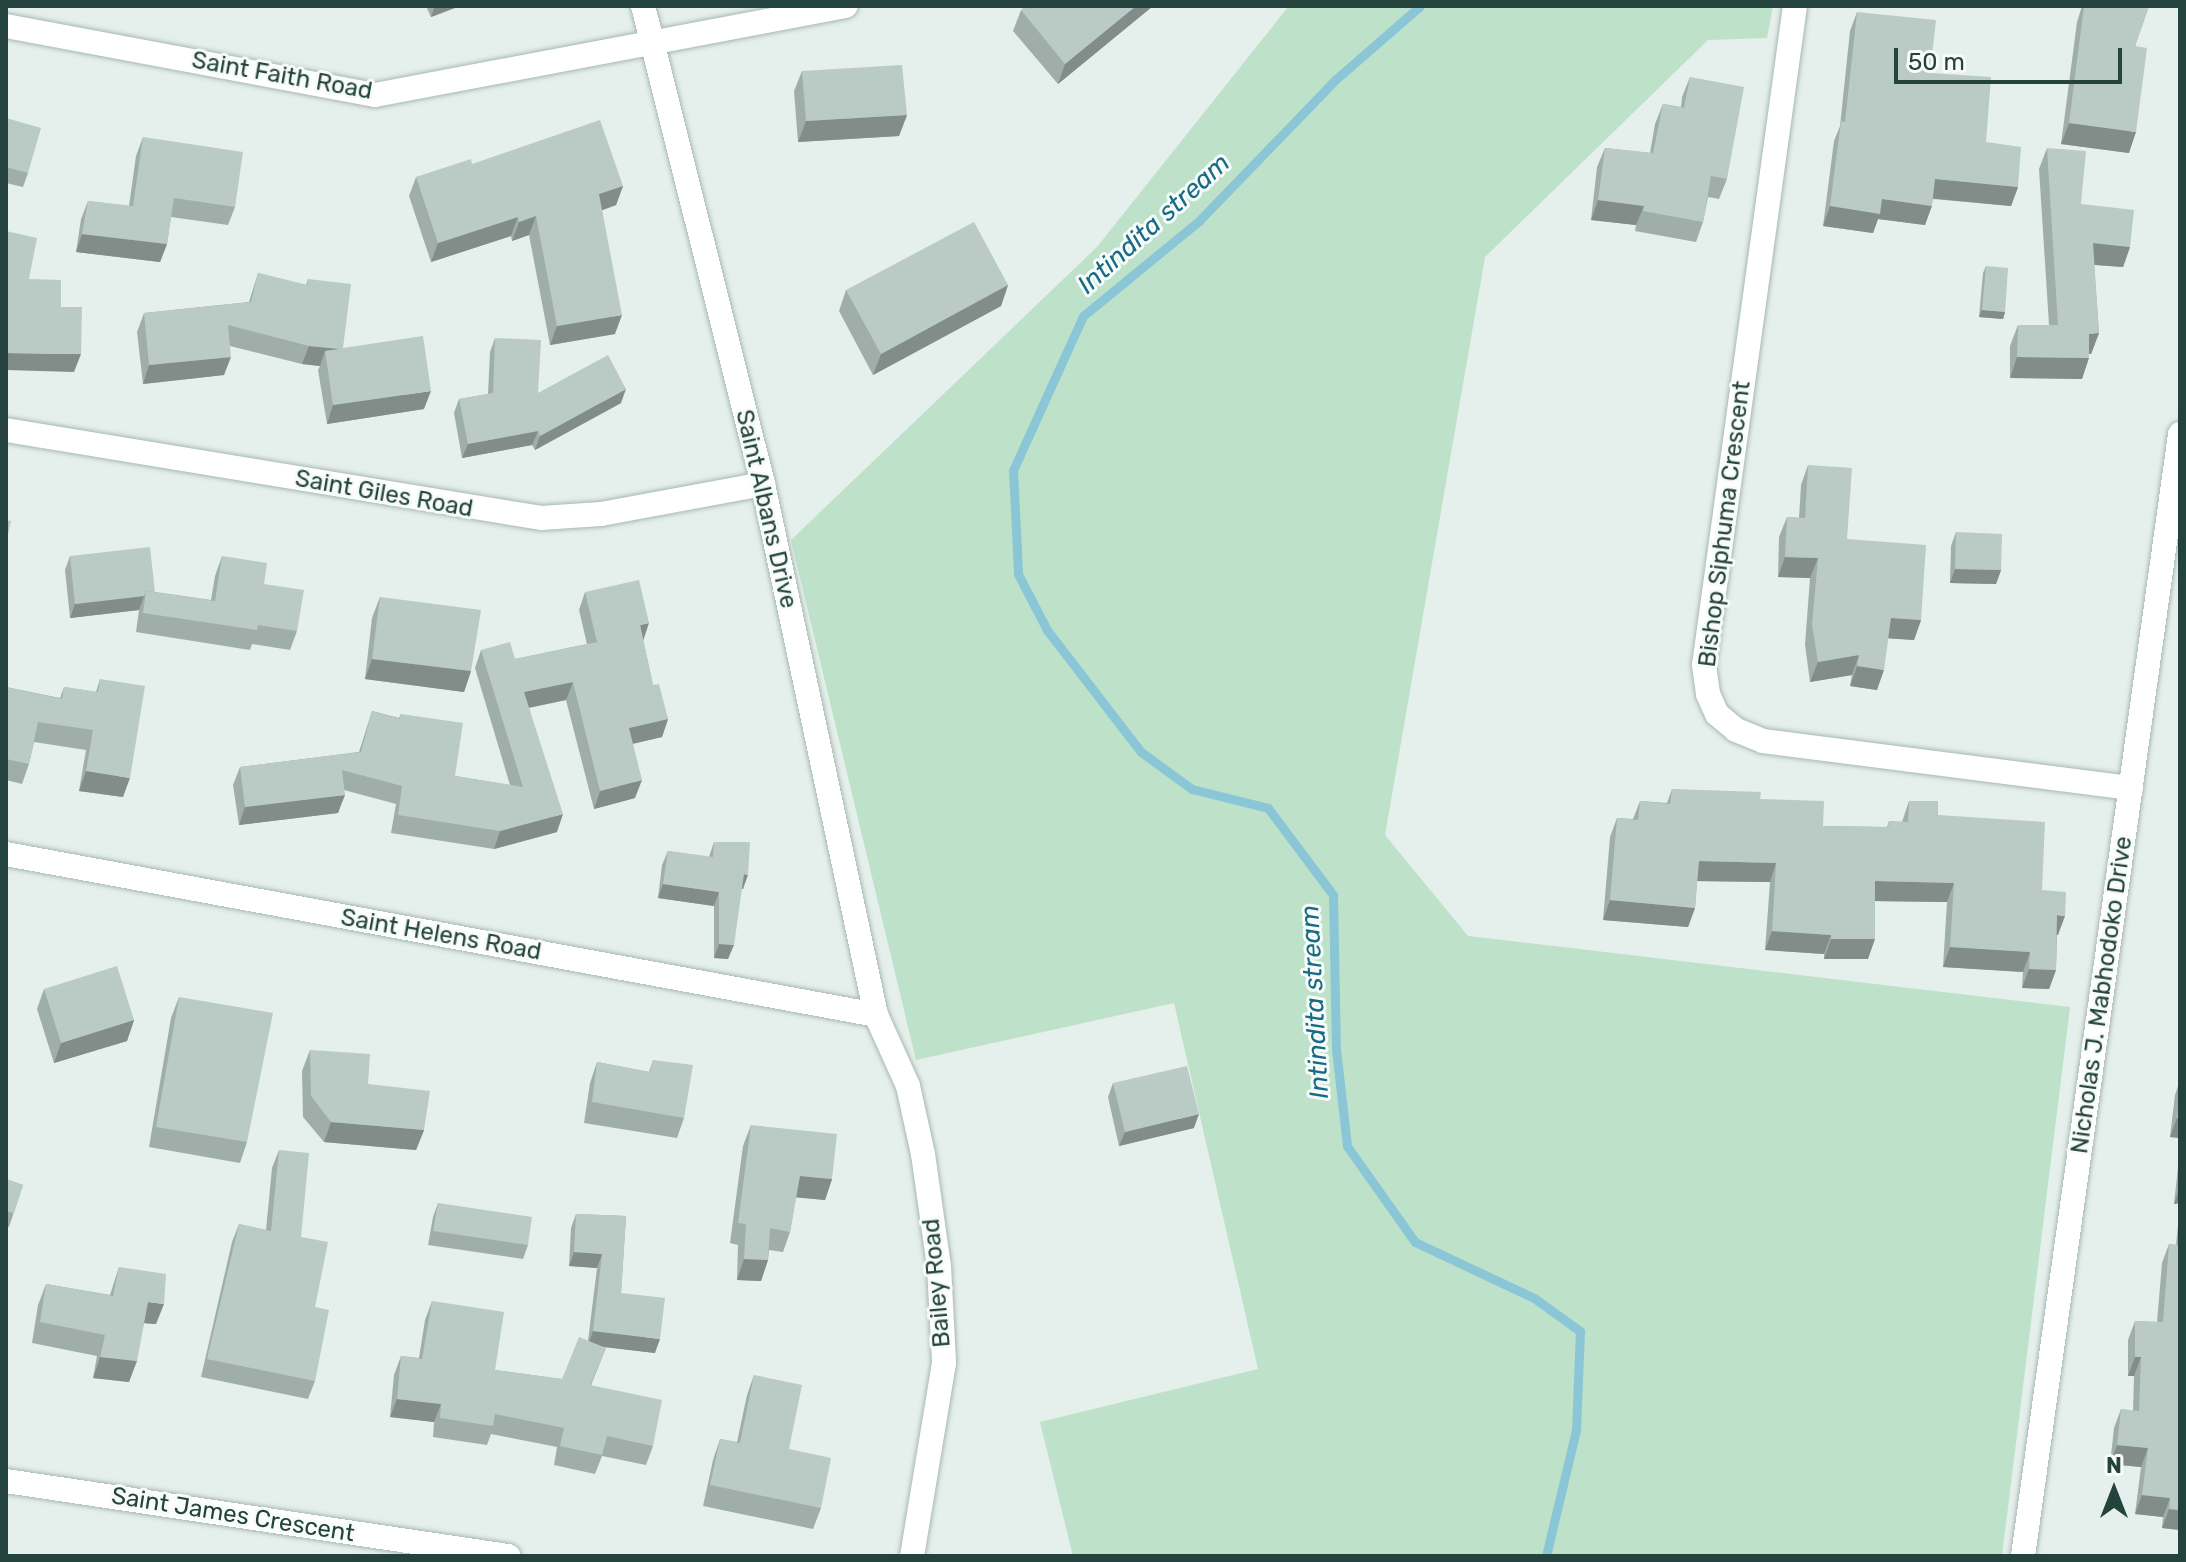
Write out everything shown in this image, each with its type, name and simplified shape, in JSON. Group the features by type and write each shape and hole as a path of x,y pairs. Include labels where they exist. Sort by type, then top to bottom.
{"street":[{"name":"Saint Albans Drive","path":"643,6 763,484 876,1015"},
{"name":"Saint Faith Road","path":"6,26 375,95 846,6"},
{"name":"Bishop Siphuma Crescent","path":"1795,6 1704,665 1708,694 1717,714 1736,730 1763,741 2131,788"},
{"name":"Saint Giles Road","path":"6,430 541,518 601,514 763,484"},
{"name":"Nicholas J. Mabhodoko Drive","path":"2023,1556 2180,434"},
{"name":"Saint Helens Road","path":"6,854 876,1015"},
{"name":"Bailey Road","path":"876,1015 908,1086 923,1154 939,1266 944,1363 912,1556"},
{"name":"Saint James Crescent","path":"6,1481 508,1556"}],"green space":[{"path":"1289,6 1773,6 1767,38 1708,40 1485,257 1385,835 1468,936 2070,1007 2002,1556 1073,1556 1040,1422 1258,1369 1174,1003 916,1060 791,540 1097,247"}],"building":[{"path":"1025,6 1136,6 1065,64 1021,10"},
{"path":"2084,6 2149,6 2135,46 2147,48 2136,132 2069,123"},
{"path":"1857,12 1936,20 1930,73 1991,77 1986,142 2021,147 2018,187 1935,179 1932,206 1882,199 1880,214 1830,206 1841,121 1845,122"},
{"path":"902,65 907,115 806,121 802,71"},
{"path":"1690,77 1744,87 1727,179 1711,176 1703,222 1643,211 1644,206 1598,200 1605,148 1653,153 1663,104 1684,108"},
{"path":"6,118 41,128 28,173 6,167"},
{"path":"600,120 623,186 599,194 622,315 557,326 536,216 519,222 518,217 438,243 416,177 471,159 472,164"},
{"path":"143,137 243,152 235,207 174,198 167,244 82,234 88,201 133,206"},
{"path":"2047,148 2086,151 2081,204 2134,210 2130,247 2093,243 2099,333 2089,334 2089,358 2017,357 2018,325 2058,325"},
{"path":"974,222 1008,285 881,354 846,290"},
{"path":"6,231 37,238 29,279 61,280 61,307 82,307 81,354 6,353"},
{"path":"1986,266 2008,268 2005,312 1982,310"},
{"path":"258,273 307,285 308,279 351,284 343,348 423,336 431,391 333,405 325,351 340,349 309,346 228,325 231,357 149,365 144,313 251,302"},
{"path":"495,338 541,340 538,393 608,355 626,389 540,436 538,431 468,444 459,399 493,393"},
{"path":"1808,465 1852,468 1847,539 1926,545 1921,620 1891,618 1884,670 1857,666 1859,655 1818,662 1812,625 1818,558 1785,557 1787,517 1805,518"},
{"path":"6,520 11,521 6,544"},
{"path":"1956,532 2002,534 2001,570 1955,569"},
{"path":"150,547 155,592 75,604 70,556"},
{"path":"222,556 267,563 264,584 304,590 297,631 258,625 257,630 143,613 146,591 215,601"},
{"path":"639,580 649,623 640,625 653,685 659,684 668,719 629,728 642,780 600,791 573,682 524,692 563,814 500,831 398,815 402,786 342,770 345,795 245,807 240,767 361,752 372,711 400,719 401,714 463,723 455,776 523,787 481,650 510,642 515,659 597,642 585,592"},
{"path":"380,597 481,610 471,671 372,659"},
{"path":"100,679 145,686 130,778 86,771 93,730 38,722 29,764 6,759 6,687 62,699 64,687 98,692"},
{"path":"1672,789 1761,792 1760,799 1824,801 1823,826 1888,827 1889,821 1908,822 1909,801 1938,801 1938,815 2045,822 2042,890 2066,892 2065,916 2057,915 2056,970 2029,969 2030,952 1950,947 1954,883 1875,881 1875,939 1831,939 1831,935 1772,931 1776,863 1699,861 1695,908 1610,900 1617,818 1638,820 1640,801 1670,804"},
{"path":"714,842 750,842 748,875 744,874 734,945 719,944 719,892 663,884 668,851 713,857"},
{"path":"117,966 134,1020 61,1043 44,989"},
{"path":"179,997 273,1013 247,1142 156,1127"},
{"path":"310,1050 370,1054 368,1084 430,1091 424,1130 331,1122 311,1096"},
{"path":"653,1060 693,1065 684,1118 592,1102 597,1062 650,1072"},
{"path":"1187,1066 1199,1114 1125,1132 1113,1083"},
{"path":"2180,1091 2180,1118 2177,1118"},
{"path":"751,1125 837,1134 832,1179 800,1176 790,1232 770,1228 768,1260 744,1259 746,1224 738,1223"},
{"path":"279,1150 309,1153 301,1237 328,1242 315,1307 329,1310 315,1381 207,1359 239,1224 271,1231"},
{"path":"6,1179 23,1185 14,1213 6,1211"},
{"path":"438,1203 532,1217 528,1245 433,1231"},
{"path":"576,1214 626,1216 621,1293 665,1298 660,1339 593,1331 602,1254 574,1252"},
{"path":"2169,1244 2180,1245 2180,1510 2169,1509 2170,1498 2142,1495 2148,1448 2117,1445 2121,1409 2139,1411 2141,1357 2135,1357 2135,1321 2163,1322"},
{"path":"119,1267 166,1274 164,1304 148,1302 137,1361 100,1357 105,1335 40,1322 46,1284 113,1296"},
{"path":"432,1301 504,1312 495,1370 562,1379 579,1337 606,1348 590,1385 662,1400 653,1446 607,1436 602,1455 560,1446 564,1428 495,1414 493,1426 440,1418 441,1404 397,1399 401,1356 422,1359"},
{"path":"754,1375 802,1385 789,1449 831,1458 821,1508 710,1485 720,1439 740,1443"}],"waterway":[{"name":"Intindita stream","path":"1420,6 1336,79 1200,220 1083,316 1013,470 1018,574 1047,630 1141,752 1192,789 1268,808 1333,895 1336,1049 1347,1146 1415,1242 1534,1298 1580,1331 1576,1430 1546,1556"}]}
